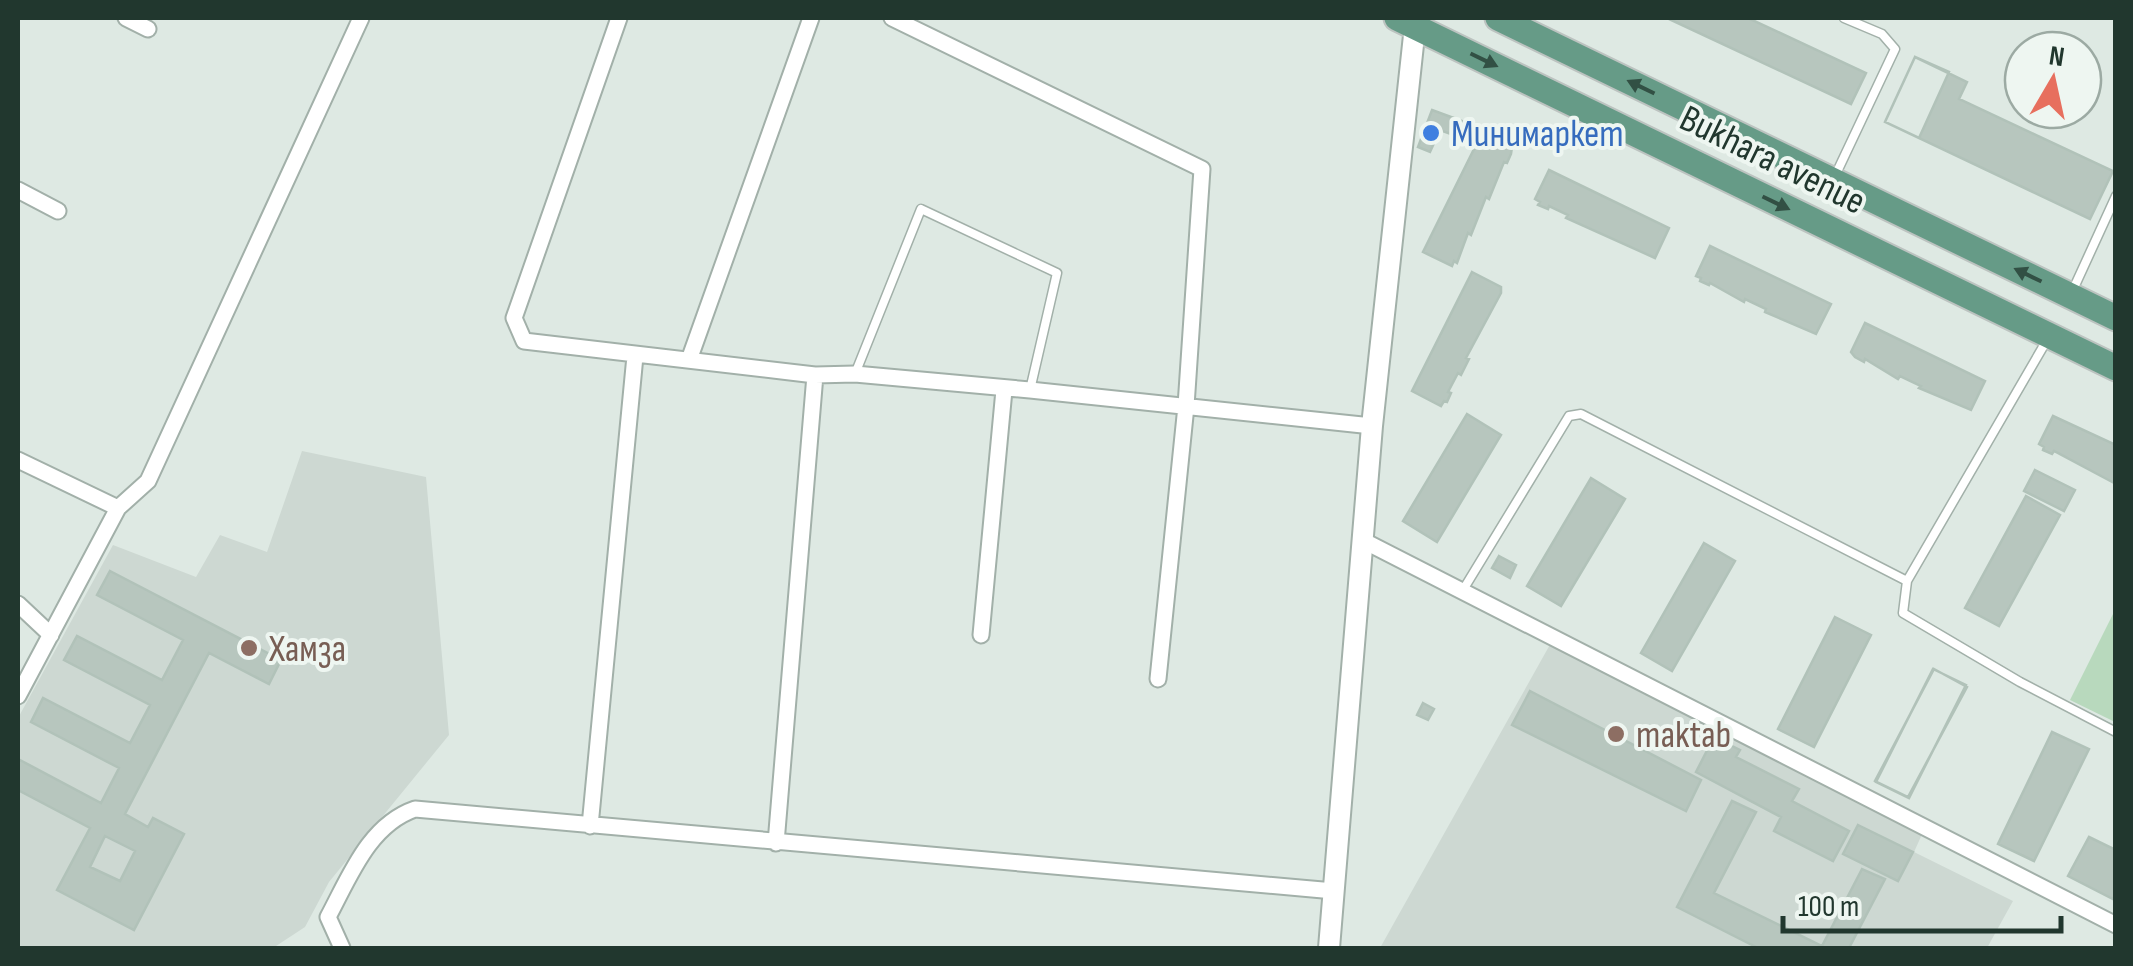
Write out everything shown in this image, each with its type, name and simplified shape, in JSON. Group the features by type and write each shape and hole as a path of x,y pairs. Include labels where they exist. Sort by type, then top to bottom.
{"main road":[{"name":"Bukhara avenue","path":"1498,18 2116,318"},
{"name":"Bukhara avenue","path":"1406,22 2116,368"}],"street":[{"path":"126,18 148,29"},
{"path":"18,696 118,508 148,481 361,18"},
{"path":"620,18 514,318 524,341 635,356 1030,390 1372,426"},
{"path":"689,360 811,18"},
{"path":"892,18 1202,169 1186,406 1158,679"},
{"path":"1329,948 1406,22"},
{"path":"18,190 58,212"},
{"path":"590,826 635,356"},
{"path":"776,843 815,374"},
{"path":"981,635 1004,390"},
{"path":"18,460 118,508"},
{"path":"1364,541 2116,925"},
{"path":"18,604 51,635"},
{"path":"342,948 328,916 378,830 396,816 415,809 1334,892"}],"lane":[{"path":"1833,180 1894,49 1882,34 1844,18"},
{"path":"2070,296 2116,196"},
{"path":"855,374 921,208 1058,273 1030,390"},
{"path":"2050,336 1907,581 1903,613 2020,682 2116,732"},
{"path":"1463,590 1568,416 1582,414 1907,581"}],"shaded area":[{"name":"Хамза","path":"302,451 426,477 449,735 329,882 305,927 273,948 18,948 18,718 113,545 196,577 220,535 267,552"},
{"name":"maktab","path":"1552,641 1923,832 1914,852 2013,901 1987,948 1380,948"}],"green space":[{"path":"2115,610 2115,722 2070,700"}],"building":[{"path":"1667,18 1748,18 1866,73 1851,104"},
{"path":"1915,57 1967,82 1959,99 2003,120 2003,130 2025,130 2113,171 2090,219 1885,122"},
{"path":"1915,57 1949,72 1919,138 1885,122"},
{"name":"Минимаркет","path":"1432,110 1462,121 1456,136 1440,130 1430,152 1418,147"},
{"path":"1482,133 1512,147 1511,154 1489,199 1486,197 1471,235 1468,233 1457,263 1454,261 1452,266 1423,252"},
{"path":"1549,170 1669,228 1655,258 1566,218 1568,215 1549,206 1548,209 1538,205 1540,202 1535,199"},
{"path":"1710,246 1831,304 1816,334 1700,281 1696,276"},
{"path":"1472,272 1501,287 1501,293 1461,375 1458,373 1448,392 1451,393 1447,402 1441,406 1412,391"},
{"path":"1865,323 1985,381 1971,410 1855,357 1851,352"},
{"path":"1467,414 1501,435 1437,542 1403,521"},
{"path":"2053,416 2116,445 2116,484 2054,451 2052,454 2043,450 2039,444"},
{"path":"2035,470 2075,490 2064,511 2024,491"},
{"path":"1591,478 1625,499 1561,606 1527,586"},
{"path":"2026,496 2060,515 1999,626 1965,608"},
{"path":"1704,543 1735,561 1672,671 1641,653"},
{"path":"1499,556 1516,565 1510,578 1492,568"},
{"path":"110,571 281,660 269,684 209,653 125,814 148,827 153,818 184,834 134,930 57,890 90,828 18,790 18,759 101,803 119,768 31,722 43,698 130,743 150,705 64,660 77,636 162,680 183,640 97,595","holes":["105,836 135,851 120,881 90,867"]},
{"path":"1835,617 1871,635 1814,747 1778,729"},
{"path":"1933,669 1966,685 1909,798 1876,782"},
{"path":"1934,669 1967,687 1908,797 1875,781"},
{"path":"1530,691 1701,780 1686,811 1512,725"},
{"path":"1423,703 1434,709 1428,720 1417,715"},
{"path":"2052,732 2089,749 2034,861 1998,844"},
{"path":"1714,737 1740,750 1736,757 1799,789 1792,801 1849,831 1833,861 1774,831 1781,817 1696,772"},
{"path":"1732,801 1756,812 1714,893 1822,946 1862,869 1885,879 1849,948 1758,948 1677,907"},
{"path":"1858,825 1913,852 1898,881 1843,854"},
{"path":"2089,837 2116,850 2113,899 2068,876"}],"place":[{"name":"Минимаркет","path":"1431,133"},
{"name":"Хамза","path":"249,648"},
{"name":"maktab","path":"1616,734"}]}
